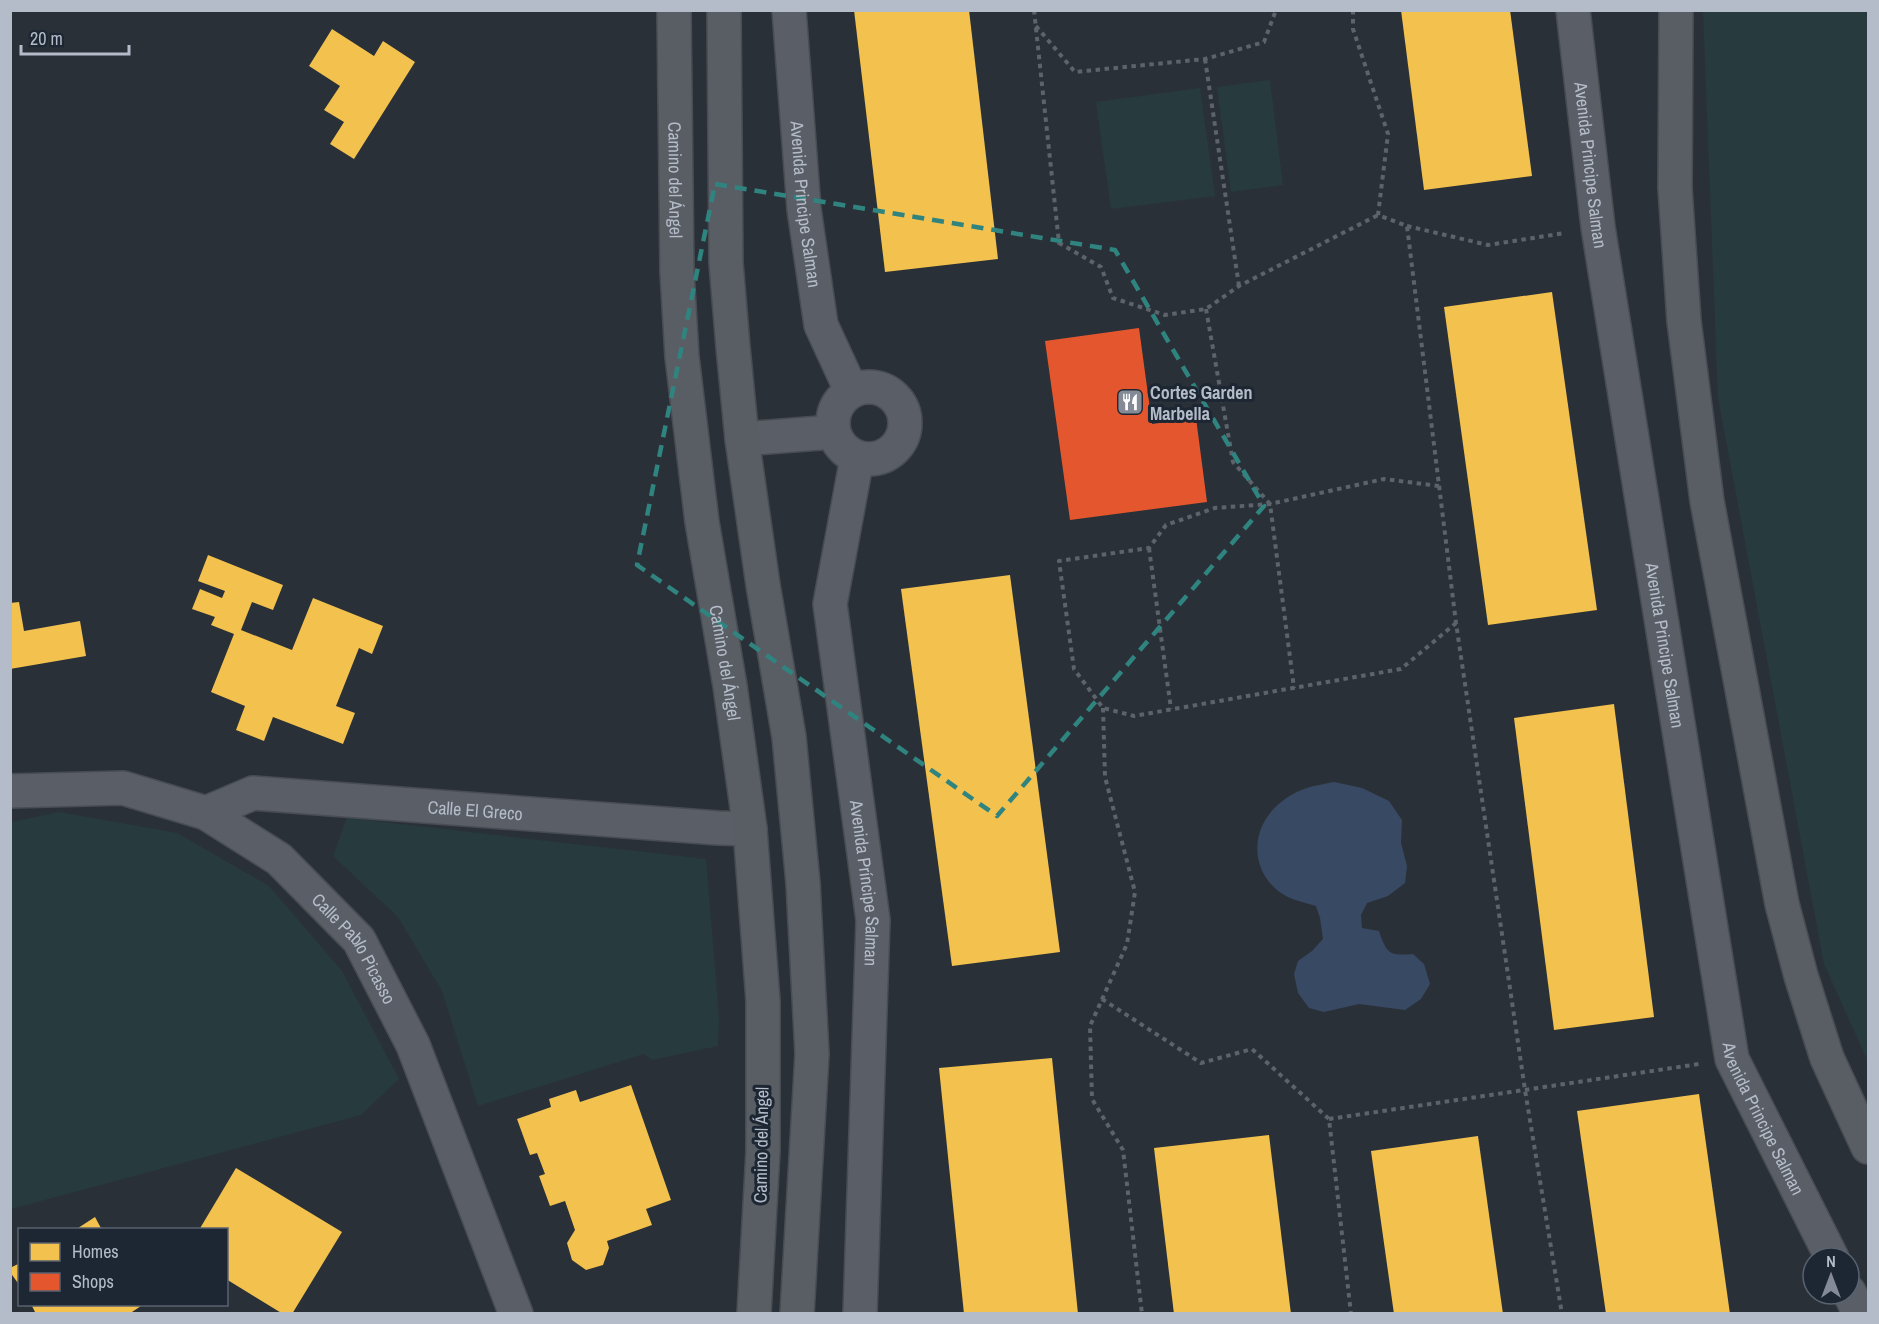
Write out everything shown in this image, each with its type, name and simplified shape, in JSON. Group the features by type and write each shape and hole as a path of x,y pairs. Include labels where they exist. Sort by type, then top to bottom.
{"street":[{"name":"Camino del Ángel","path":"674,10 677,273 682,357 702,522 730,686 750,829 763,1001 763,1151 754,1314"},
{"path":"724,10 726,263 742,439 763,585 789,737 803,883 812,1054 797,1314"},
{"name":"Avenida Principe Salman","path":"789,10 804,209 821,325 851,390"},
{"name":"Avenida Principe Salman","path":"1573,10 1598,227 1732,1059 1826,1246"},
{"path":"1676,10 1676,199 1684,321 1707,501 1782,904 1800,976 1827,1058 1869,1147"},
{"path":"869,386 887,390 900,402 906,420 903,438 892,452 876,460 857,458 842,448 833,432 836,408 851,390 869,386"},
{"path":"742,439 833,432"},
{"name":"Avenida Príncipe Salman","path":"857,458 830,604 873,920 860,1314"},
{"name":"Calle Pablo Picasso","path":"10,791 123,788 206,813 279,859 359,940 413,1045 516,1314"},
{"name":"Calle El Greco","path":"206,813 253,793 750,829"}],"path":[{"path":"1034,10 1059,243 1101,267 1113,297 1165,315 1206,309 1239,286 1378,215 1407,226 1488,245 1598,227"},
{"path":"1036,26 1075,72 1205,59 1264,42 1276,10"},
{"path":"1353,10 1353,29 1388,134 1378,215"},
{"path":"1205,59 1239,286"},
{"path":"1407,226 1456,623 1525,1090 1562,1314"},
{"path":"1206,309 1233,462 1270,504 1294,688"},
{"path":"1171,709 1149,548 1166,525 1215,508 1270,504 1384,479 1439,486"},
{"path":"1142,1314 1123,1150 1092,1100 1090,1026 1127,944 1135,892 1105,777 1103,708 1074,669 1059,561 1149,548"},
{"path":"1103,708 1134,716 1401,669 1456,623"},
{"path":"1102,999 1201,1063 1252,1049 1329,1119 1351,1314"},
{"path":"1329,1119 1732,1059"}],"highlighted area":[{"path":"715,184 1115,250 1264,506 997,816 637,565"}],"green space":[{"path":"1703,11 1868,11 1868,1062 1824,964 1718,398"},
{"path":"1270,80 1283,185 1231,192 1217,87"},
{"path":"1200,88 1215,196 1111,209 1096,102"},
{"path":"59,812 177,833 269,886 342,971 399,1079 361,1115 11,1209 11,822"},
{"path":"347,818 706,859 719,1017 718,1046 652,1060 644,1054 478,1106 442,991 398,917 333,856"}],"water":[{"path":"1334,782 1362,788 1389,801 1402,820 1401,843 1407,866 1405,883 1388,896 1367,903 1361,915 1362,928 1379,931 1384,945 1390,952 1413,954 1424,964 1430,984 1421,999 1405,1010 1359,1004 1324,1012 1309,1008 1298,993 1294,974 1298,961 1323,939 1320,918 1316,906 1286,896 1268,880 1258,857 1257,845 1263,823 1286,798 1307,788"}],"building: Homes":[{"path":"854,10 969,10 998,259 885,272"},
{"path":"1401,10 1510,10 1532,176 1424,190"},
{"path":"332,29 374,56 383,41 415,62 354,159 330,144 344,122 324,110 340,86 309,66"},
{"path":"1552,292 1597,610 1488,625 1444,307"},
{"path":"208,555 283,585 273,610 252,602 241,630 292,650 313,598 383,626 372,654 359,648 336,706 355,713 343,744 273,717 264,741 236,730 245,706 211,692 234,634 211,625 215,617 192,609 200,589 222,598 225,591 198,581"},
{"path":"1010,575 1060,952 952,966 901,589"},
{"path":"19,602 24,631 80,621 86,656 10,669 10,603"},
{"path":"1614,704 1654,1017 1554,1030 1514,718"},
{"path":"1052,1058 1078,1314 964,1314 939,1068"},
{"path":"631,1085 671,1200 646,1209 652,1225 607,1241 609,1248 603,1265 586,1270 572,1260 567,1243 575,1230 565,1201 550,1206 539,1176 545,1174 537,1153 530,1155 517,1119 551,1107 549,1099 576,1090 580,1102"},
{"path":"1699,1094 1730,1314 1606,1314 1577,1111"},
{"path":"1269,1135 1291,1314 1174,1314 1154,1148"},
{"path":"1478,1136 1503,1314 1394,1314 1371,1151"},
{"path":"236,1168 342,1232 292,1314 283,1314 228,1280 228,1228 200,1228"},
{"path":"95,1217 101,1228 78,1228"},
{"path":"18,1264 18,1283 10,1272 10,1268"},
{"path":"32,1306 141,1306 129,1314 36,1314"}],"building: Shops":[{"path":"1139,328 1152,424 1196,418 1207,502 1070,520 1045,341"}],"place":[{"name":"Cortes Garden Marbella","path":"1130,402"}]}
